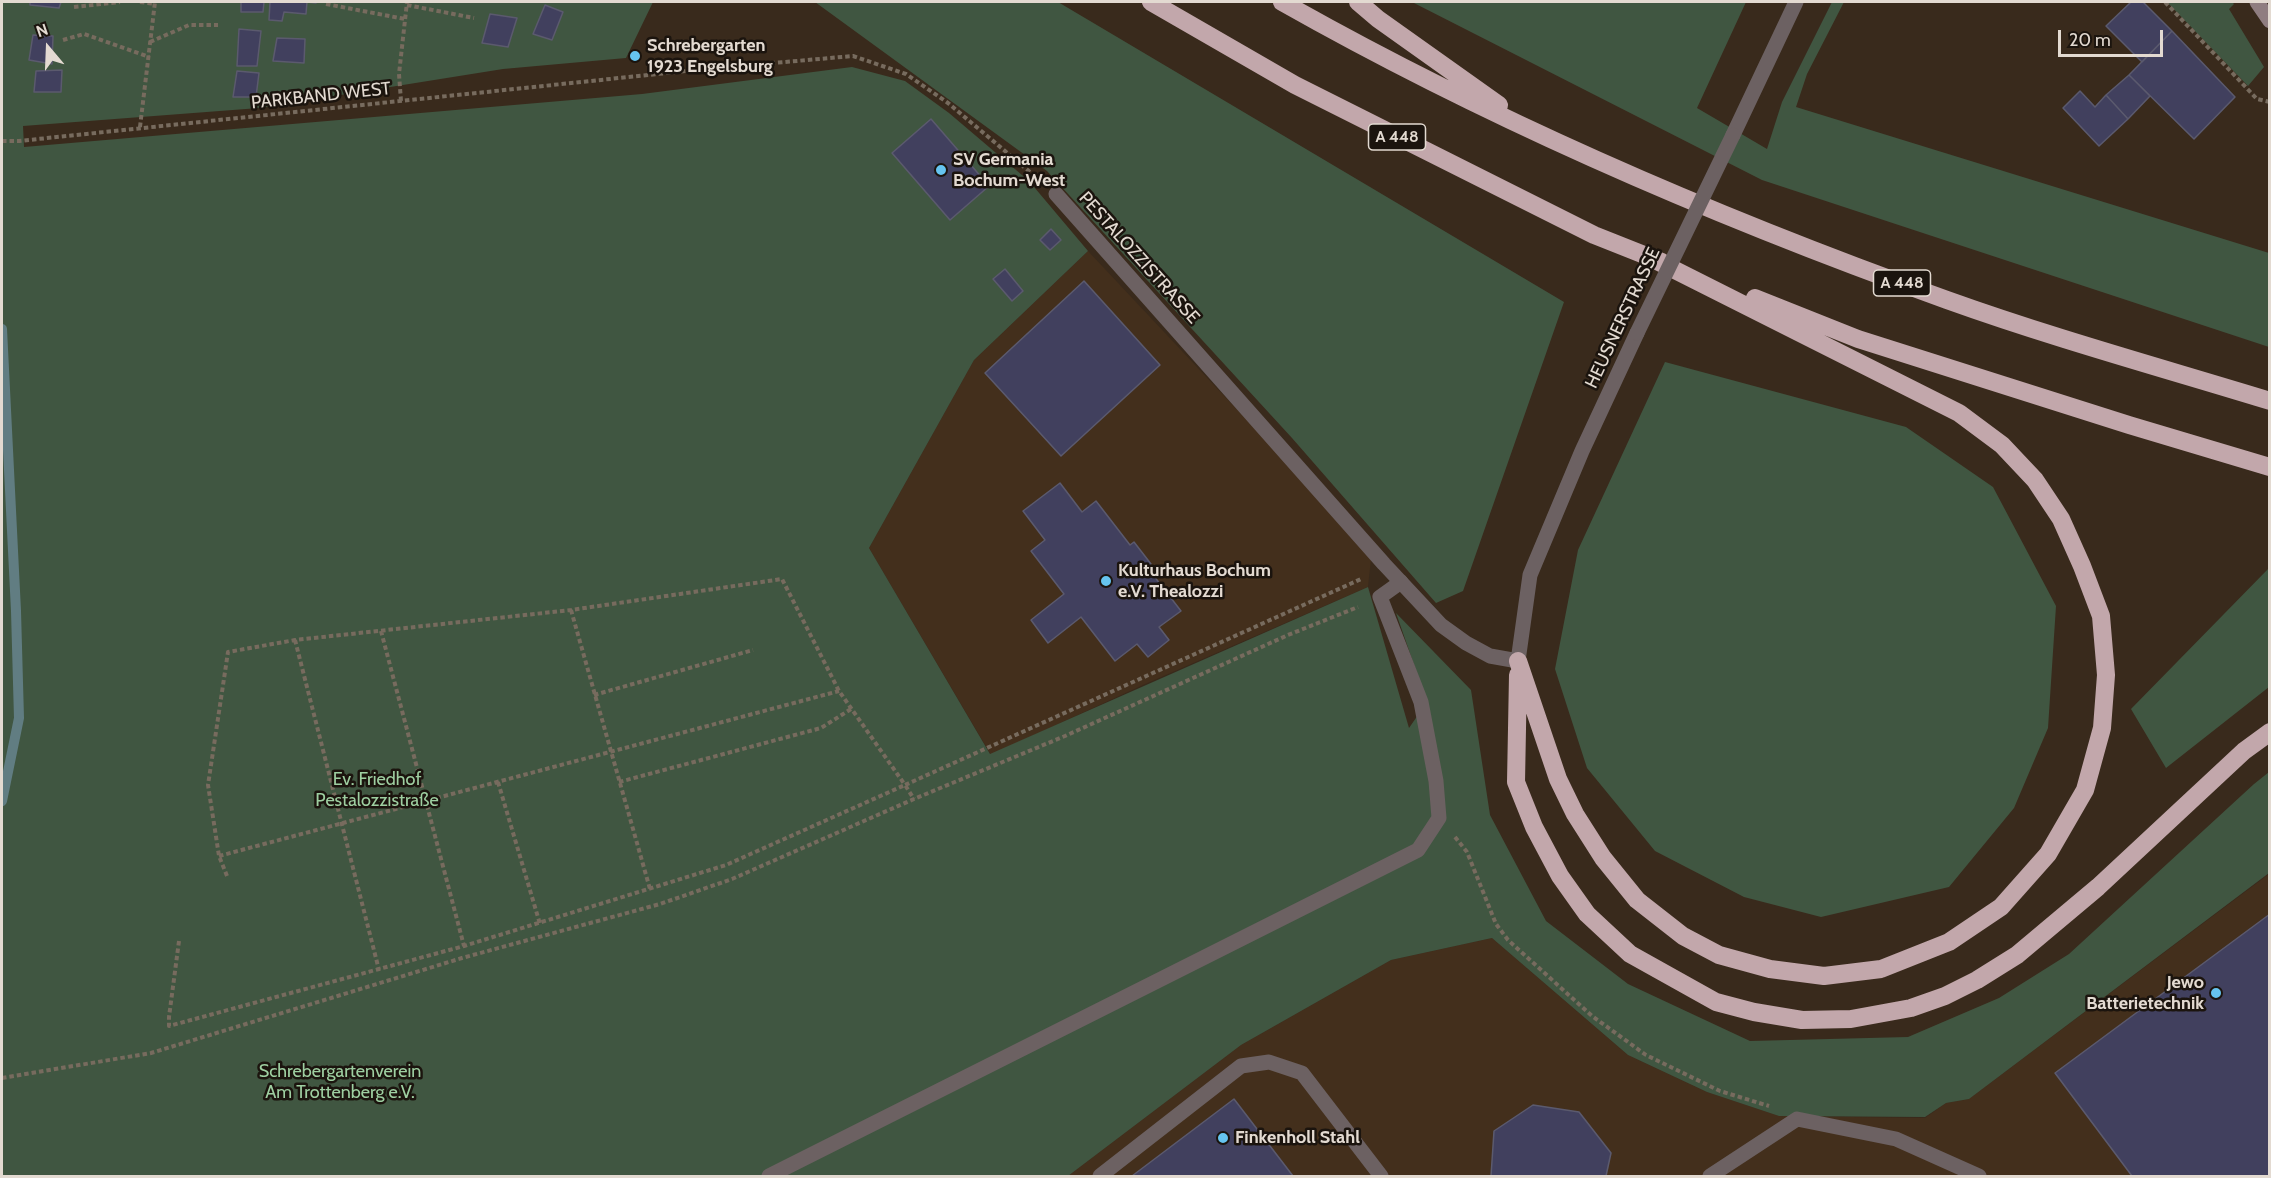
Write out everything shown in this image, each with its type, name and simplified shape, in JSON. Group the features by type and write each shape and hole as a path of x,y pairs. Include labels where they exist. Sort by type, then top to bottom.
{"highway":[{"name":"A 448","path":"1151,2 1295,85 1594,235 1858,339 2270,467"},
{"name":"A 448","path":"1282,2 1360,46 1544,138 1769,234 1949,301 2270,401"},
{"path":"1358,2 1377,19 1544,138"},
{"path":"1518,661 1558,779 1575,814 1603,858 1630,892 1683,936 1719,955 1770,969 1824,976 1881,969 1949,942 2001,908 2048,854 2085,790 2102,728 2106,675 2100,616 2082,566 2061,519 2035,480 2002,445 1959,412 1651,258"},
{"path":"1518,661 1516,782 1534,827 1560,876 1587,914 1630,954 1716,1002 1754,1012 1802,1020 1851,1019 1911,1008 1944,996 1977,980 2017,955 2053,926 2244,751 2270,732"}],"street":[{"name":"HEUSNERSTRASSE","path":"1518,661 1530,575 1582,451 1796,2"},
{"path":"2257,2 2270,21"},
{"name":"PESTALOZZISTRASSE","path":"1056,194 1384,564 1441,625 1466,643 1490,656 1518,661"},
{"path":"769,1176 1418,850 1439,818 1436,781 1421,702 1380,597 1401,582"},
{"path":"1100,1176 1241,1066 1269,1062 1302,1073 1381,1176"},
{"path":"1710,1176 1797,1119 1896,1139 1979,1176"}],"path":[{"path":"74,7 120,2"},
{"path":"140,2 155,3 140,128"},
{"path":"2165,2 2257,99 2270,102"},
{"path":"401,101 399,74 407,3 474,18"},
{"path":"326,4 405,19"},
{"path":"150,42 189,25 218,25"},
{"path":"63,40 84,34 149,57"},
{"name":"PESTALOZZISTRASSE","path":"643,75 853,56 906,74 948,103 1056,194"},
{"name":"PARKBAND WEST","path":"2,141 643,75"},
{"path":"179,941 169,1026 540,924 726,865 1360,580 1384,564"},
{"path":"227,876 219,856 208,784 228,652 295,640 571,610 782,579 838,691 914,800"},
{"path":"2,1078 151,1053 462,958 660,904 732,879 1065,736 1288,635 1380,597"},
{"path":"571,610 650,889"},
{"path":"381,631 464,946"},
{"path":"295,640 379,970"},
{"path":"594,695 753,650"},
{"path":"219,856 838,691"},
{"path":"619,782 821,728 852,709"},
{"path":"498,782 540,924"},
{"path":"1439,818 1467,852 1496,924 1508,940 1592,1016 1646,1055 1720,1091 1781,1109 1797,1119"}],"shaded area":[{"path":"1088,251 1273,448 1371,559 1368,587 1145,684 991,755 869,548 974,360"},
{"path":"2269,874 2269,1176 1068,1176 1241,1045 1391,960 1492,938 1628,1055 1707,1092 1779,1116 1925,1118 1946,1103 1969,1099"}],"green space":[{"path":"2,2 653,2 626,58 503,69 259,108 23,126 24,147 642,94 852,67 905,81 949,113 1029,181 1088,251 974,360 869,548 990,754 1368,587 1409,728 1427,702 1396,613 1471,690 1490,815 1546,921 1628,984 1750,1041 1908,1037 1999,998 2069,954 2269,772 2269,873 1969,1099 1946,1103 1925,1117 1779,1116 1707,1092 1628,1055 1492,938 1391,960 1241,1045 1068,1176 2,1176"},
{"path":"815,2 1058,2 1564,302 1463,591 1436,603 1292,438 1047,171"},
{"path":"1412,2 1746,2 1697,108 1767,149 1782,102 1832,2 1844,2 1807,74 1796,107 2269,253 2269,347 1762,180"},
{"path":"2167,2 2232,2 2234,4 2229,9 2264,67 2248,86"},
{"path":"1665,362 1906,427 1993,487 2056,606 2048,728 2014,808 1949,887 1821,917 1744,897 1655,851 1587,768 1555,669 1578,550"},
{"path":"2269,568 2269,687 2166,768 2131,709"}],"building":[{"path":"30,2 61,2 59,8 30,5"},
{"path":"241,2 264,2 263,12 241,12"},
{"path":"270,2 307,2 306,14 284,12 282,21 269,20"},
{"path":"2131,2 2143,2 2172,31 2142,62 2106,26"},
{"path":"545,5 563,12 552,40 533,34"},
{"path":"490,14 517,18 508,47 482,43"},
{"path":"239,29 261,31 257,66 237,66"},
{"path":"2172,31 2235,97 2194,139 2129,75"},
{"path":"33,35 53,36 52,64 29,60"},
{"path":"277,38 305,39 304,63 273,61"},
{"path":"62,70 61,92 34,92 36,71"},
{"path":"237,71 259,73 256,97 233,97"},
{"path":"2129,75 2150,96 2128,119 2106,95"},
{"path":"2080,91 2095,107 2106,95 2128,119 2099,146 2063,108"},
{"name":"SV Germania Bochum-West","path":"931,119 989,186 950,220 892,153"},
{"path":"1051,229 1061,240 1050,250 1040,240"},
{"path":"1005,269 1023,291 1012,301 993,279"},
{"path":"1084,281 1160,365 1061,456 985,373"},
{"name":"Kulturhaus Bochum e.V. Thealozzi","path":"1060,483 1082,512 1096,501 1130,545 1134,542 1151,564 1147,567 1181,611 1159,627 1169,640 1148,657 1137,644 1115,661 1081,617 1048,643 1031,620 1064,594 1031,551 1045,540 1023,511"},
{"name":"Jewo Batterietechnik","path":"2270,914 2270,1176 2132,1176 2055,1073"},
{"name":"Finkenholl Stahl","path":"1234,1099 1293,1176 1132,1176"},
{"path":"1533,1105 1579,1112 1611,1153 1606,1176 1491,1176 1494,1131"}],"waterway":[{"path":"2,329 19,718 2,801"}],"place":[{"name":"Schrebergarten 1923 Engelsburg","path":"635,56"},
{"name":"SV Germania Bochum-West","path":"941,170"},
{"name":"Kulturhaus Bochum e.V. Thealozzi","path":"1106,581"},
{"name":"Jewo Batterietechnik","path":"2216,993"},
{"name":"Finkenholl Stahl","path":"1223,1138"}],"park label":[{"name":"Ev. Friedhof Pestalozzistraße","path":"377,790"},
{"name":"Schrebergartenverein Am Trottenberg e.V.","path":"340,1082"}]}
